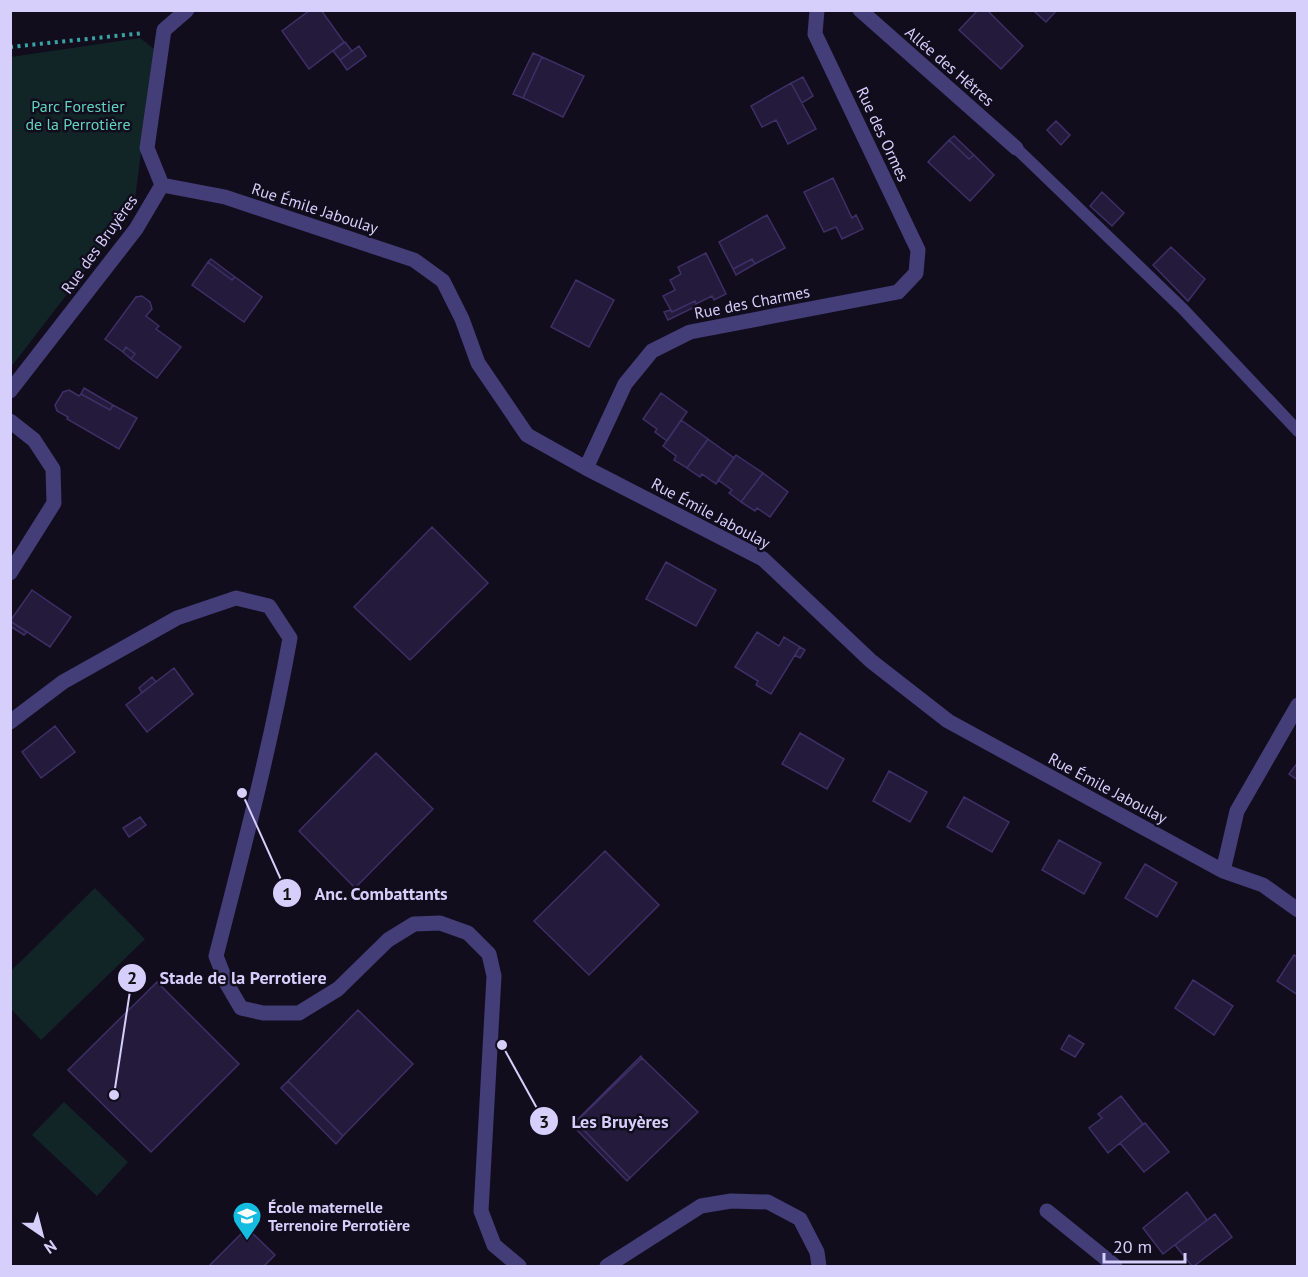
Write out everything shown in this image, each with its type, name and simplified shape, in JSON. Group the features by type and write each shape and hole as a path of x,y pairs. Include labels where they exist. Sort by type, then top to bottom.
{"street":[{"path":"162,185 147,148 164,30 187,10"},
{"name":"Rue des Ormes","path":"818,10 815,34 918,250 916,273"},
{"name":"Allée des Hêtres","path":"860,10 1016,148"},
{"name":"Rue des Bruyères","path":"10,391 136,229 162,185"},
{"name":"Rue Émile Jaboulay","path":"162,185 225,197 414,260 443,281 462,320 478,363 527,435 763,559 871,661 948,722 1223,871 1263,885 1298,910"},
{"name":"Rue des Charmes","path":"586,468 625,384 652,351 690,332 898,292 916,273"},
{"path":"10,421 34,440 53,469 54,503 10,573"},
{"path":"10,722 63,681 177,618 236,598 269,606 290,638 263,769 216,956 227,984 241,1008 263,1013 299,1013 338,989 388,939 414,924 440,923 468,933 489,954 494,976 481,1211 495,1245 519,1266"},
{"path":"1223,871 1237,811 1298,705"},
{"path":"607,1266 701,1206 731,1201 768,1202 800,1219 817,1252 819,1266"},
{"path":"1047,1211 1115,1266"}],"lane":[{"path":"1016,148 1183,309 1298,431"}],"path":[{"path":"10,47 164,30"}],"green space":[{"name":"Parc Forestier de la Perrotière","path":"140,38 154,49 134,207 11,367 11,57"},
{"path":"95,888 145,939 41,1040 11,1009 11,971"},
{"path":"64,1102 128,1162 97,1196 32,1135"}],"building":[{"path":"310,10 321,10 344,42 309,69 282,31"},
{"path":"978,10 987,10 1023,46 1001,69 959,30"},
{"path":"1037,10 1057,10 1046,22 1035,12"},
{"path":"345,42 352,51 340,60 333,51"},
{"path":"359,46 366,56 347,70 340,60"},
{"path":"533,53 542,57 523,98 513,94"},
{"path":"542,57 584,76 563,117 523,98"},
{"path":"803,77 813,96 802,103 791,83"},
{"path":"791,83 816,129 788,144 776,120 762,127 751,106"},
{"path":"1056,121 1070,135 1061,145 1047,130"},
{"path":"954,136 974,155 969,159 949,140"},
{"path":"949,140 969,159 974,155 994,175 970,201 928,162"},
{"path":"833,178 852,218 856,215 863,229 842,239 836,227 824,232 804,192"},
{"path":"1102,192 1124,213 1112,226 1090,206"},
{"path":"767,215 785,248 755,264 752,259 733,269 719,242"},
{"path":"1171,247 1205,279 1188,301 1153,265"},
{"path":"706,253 726,294 714,300 712,296 696,304 695,301 672,312 663,296 675,290 670,280 681,274 678,267"},
{"path":"211,259 235,277 232,280 208,262"},
{"path":"752,259 755,264 736,275 733,269"},
{"path":"208,262 232,280 235,277 262,297 244,322 192,285"},
{"path":"576,280 614,300 589,347 551,327"},
{"path":"142,296 150,302 152,309 146,316 159,326 156,329 181,347 157,378 131,359 135,354 126,347 123,352 105,339 136,297"},
{"path":"695,301 697,306 668,320 664,312 670,310 672,312"},
{"path":"126,347 135,354 131,359 123,352"},
{"path":"84,388 113,405 110,410 81,394"},
{"path":"69,390 110,410 113,405 137,418 119,449 57,411 55,405 63,392"},
{"path":"661,393 687,412 667,441 655,432 657,429 643,419"},
{"path":"681,420 708,439 687,468 674,460 676,456 663,446"},
{"path":"708,439 734,458 716,484 702,474 700,477 687,468"},
{"path":"736,455 763,473 741,502 729,493 732,490 718,480"},
{"path":"763,473 788,492 770,517 757,508 755,511 741,502"},
{"path":"432,527 488,583 410,660 354,607"},
{"path":"666,562 716,590 696,626 646,599"},
{"path":"32,590 71,617 50,647 10,621"},
{"path":"10,621 27,632 24,635 10,626"},
{"path":"757,632 779,646 784,637 800,647 771,694 756,685 758,681 735,667"},
{"path":"800,647 805,650 800,658 795,655"},
{"path":"174,668 193,694 147,732 126,705"},
{"path":"152,677 156,682 142,693 139,688"},
{"path":"55,726 75,752 41,778 22,752"},
{"path":"800,733 844,759 827,789 782,764"},
{"path":"376,753 433,809 355,888 299,831"},
{"path":"1298,762 1298,780 1289,774"},
{"path":"889,771 927,792 910,822 873,801"},
{"path":"964,797 1009,822 992,852 947,827"},
{"path":"140,817 146,825 129,837 123,828"},
{"path":"1059,840 1101,863 1084,894 1042,870"},
{"path":"605,851 659,905 589,975 534,921"},
{"path":"1145,864 1177,883 1157,917 1125,898"},
{"path":"1294,955 1298,957 1298,995 1277,981"},
{"path":"1193,980 1233,1006 1214,1035 1175,1008"},
{"path":"157,982 239,1064 151,1152 68,1070"},
{"path":"358,1010 413,1064 343,1136 288,1081"},
{"path":"1069,1035 1084,1044 1075,1057 1061,1049"},
{"path":"641,1056 642,1058 576,1122 630,1178 627,1181 572,1125"},
{"path":"642,1058 698,1112 630,1178 576,1122"},
{"path":"288,1081 343,1136 336,1144 281,1088"},
{"path":"1121,1096 1143,1124 1108,1153 1089,1128 1102,1118 1098,1114"},
{"path":"1145,1123 1169,1152 1144,1172 1120,1143"},
{"path":"1187,1192 1207,1220 1163,1254 1143,1228"},
{"path":"1215,1214 1232,1237 1192,1266 1175,1245"},
{"name":"École maternelle Terrenoire Perrotière","path":"247,1228 275,1255 264,1266 209,1266"}],"place":[{"name":"Anc. Combattants","path":"242,793"},
{"name":"Les Bruyères","path":"502,1045"},
{"name":"Stade de la Perrotiere","path":"114,1095"},
{"name":"École maternelle Terrenoire Perrotière","path":"247,1242"}]}
